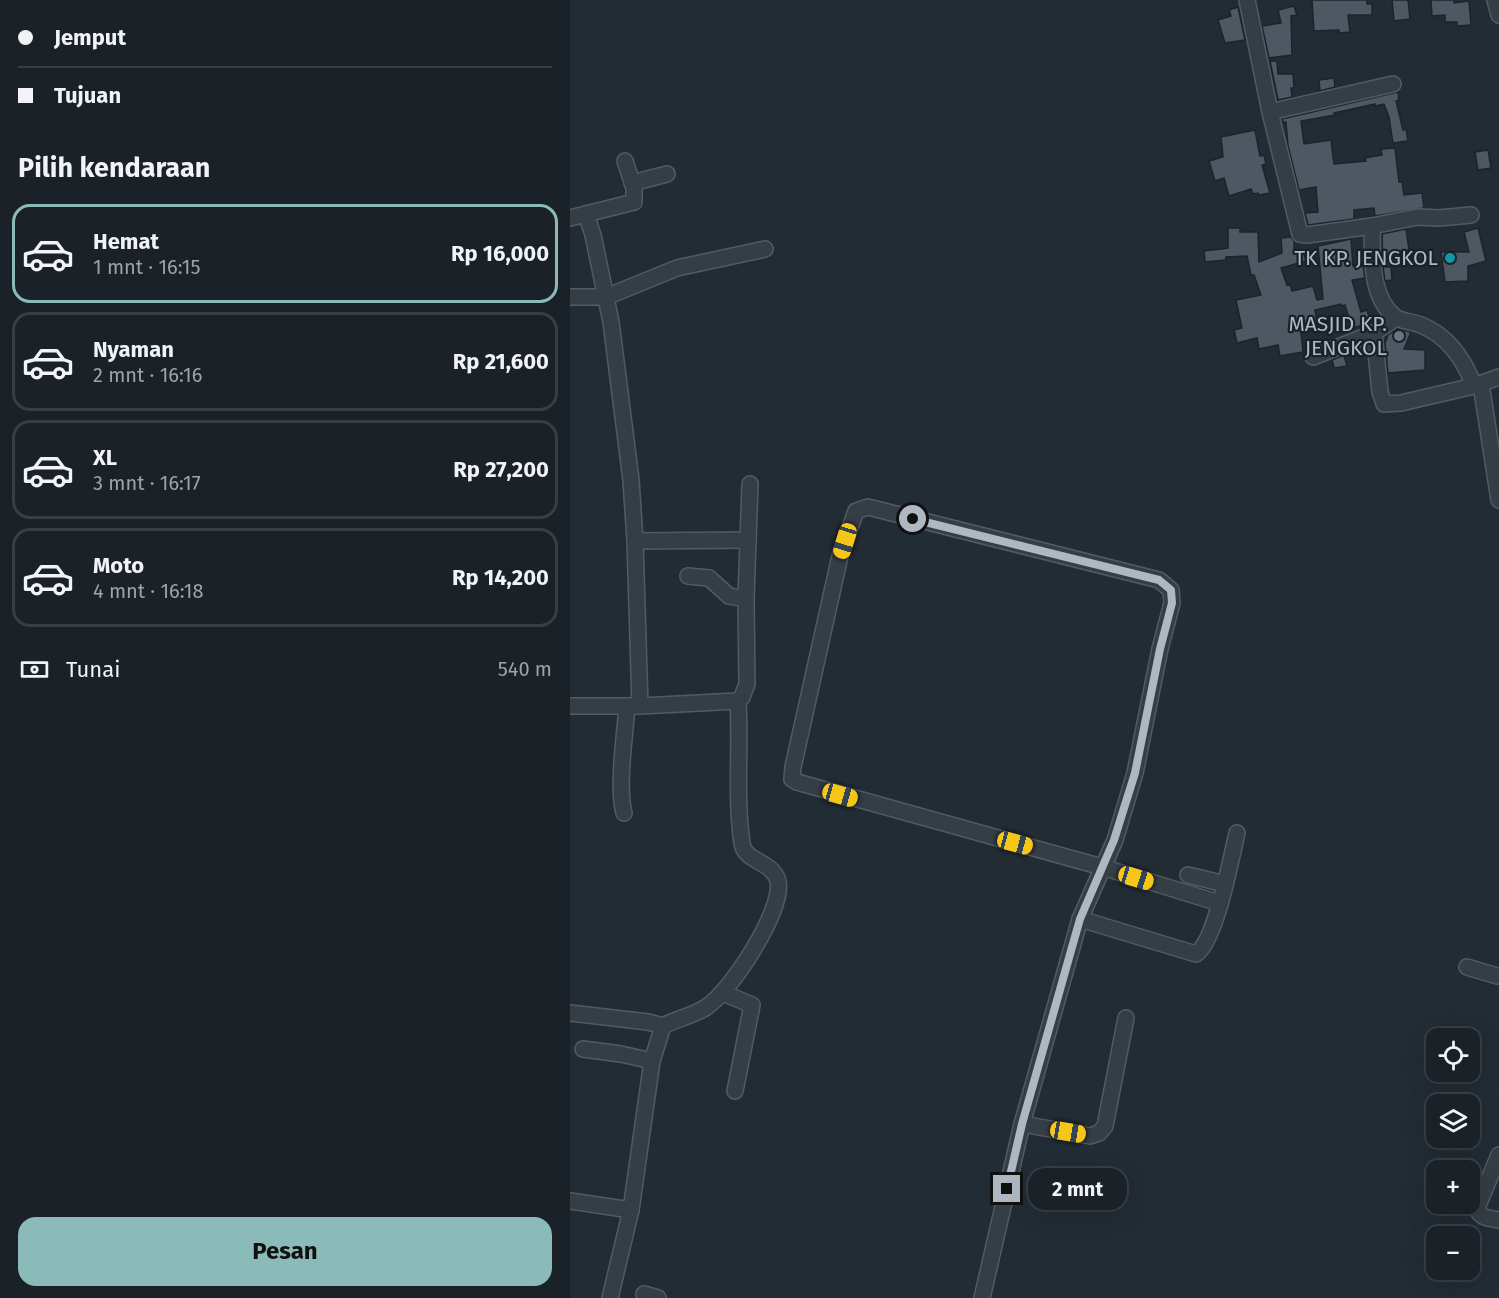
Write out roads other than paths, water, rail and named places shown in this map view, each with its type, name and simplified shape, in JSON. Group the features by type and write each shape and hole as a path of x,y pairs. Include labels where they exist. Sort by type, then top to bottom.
{"street":[{"path":"1247,0 1270,112 1300,234 1372,226 1417,217 1443,218 1471,215"},
{"path":"1495,0 1499,15"},
{"path":"1270,112 1393,84"},
{"path":"570,218 634,202 635,195 625,161"},
{"path":"632,183 667,174"},
{"path":"586,214 593,236 615,348 631,480 635,541 634,706 622,787 624,813"},
{"path":"1372,226 1373,269 1380,296 1396,318 1424,326 1455,349 1477,385 1493,434 1499,500"},
{"path":"570,297 606,297 677,268 765,249"},
{"path":"1313,357 1374,333 1396,318"},
{"path":"1374,333 1380,392 1384,404 1401,403 1477,385 1499,377"},
{"path":"570,706 634,706 738,701 742,697 747,684 746,599 750,484"},
{"path":"982,1298 1022,1124 1080,919 1102,867 1114,840 1135,773 1160,649 1172,603 1171,590 1159,580 868,507 856,511 840,556 792,779 796,783 1102,867 1219,903"},
{"path":"635,541 748,540"},
{"path":"688,576 709,578 729,596 746,599"},
{"path":"570,1013 648,1022 663,1026 705,1008 723,993 749,957 777,900 778,882 772,870 742,848 739,821 738,701"},
{"path":"1080,919 1196,954 1207,941 1225,884 1237,833"},
{"path":"1188,875 1225,884"},
{"path":"1467,967 1498,975"},
{"path":"723,993 752,1005 735,1091"},
{"path":"1022,1124 1090,1136 1099,1133 1105,1126 1126,1018"},
{"path":"610,1298 631,1210 652,1061 663,1026"},
{"path":"583,1049 652,1061"},
{"path":"1499,1155 1477,1209 1483,1217 1499,1220"},
{"path":"570,1201 631,1210"}],"place":[{"name":"TK KP. JENGKOL","path":"1450,258"},
{"name":"MASJID KP. JENGKOL","path":"1399,336"}]}
